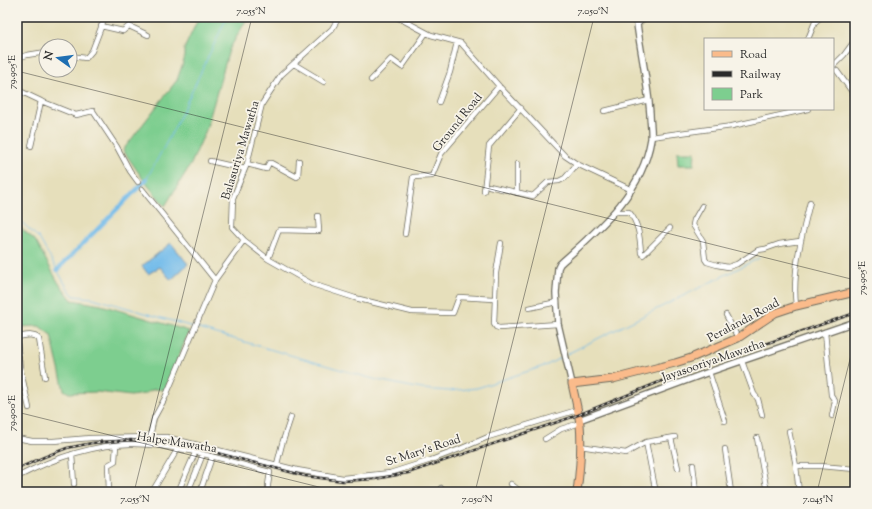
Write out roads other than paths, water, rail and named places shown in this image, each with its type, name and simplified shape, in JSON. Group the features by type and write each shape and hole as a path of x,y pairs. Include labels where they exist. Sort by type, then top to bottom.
{"main road":[{"name":"Peralanda Road","path":"572,384 613,378 691,358 738,338 775,313 796,306 855,292"},
{"path":"572,384 579,422 580,470 577,492"}],"street":[{"path":"78,57 86,58 92,51 105,17"},
{"name":"Balasuriya Mawatha","path":"339,17 332,29 281,75 262,104 247,164 233,198 232,228 244,240 268,259 312,284 355,298 412,312 453,313 459,297 494,299"},
{"path":"397,17 426,33 461,43 554,146 565,156 577,164 632,190"},
{"path":"572,384 558,324 558,272 560,264 584,243 617,210 632,190 641,174 651,137 649,100 637,24 634,17"},
{"path":"637,24 644,17"},
{"path":"808,38 815,22 821,17"},
{"path":"101,26 123,31 129,26 148,35"},
{"path":"371,80 391,59 402,67 426,33"},
{"path":"834,66 855,40"},
{"path":"439,102 450,72 457,42"},
{"path":"17,58 27,54 38,53"},
{"path":"294,64 324,82"},
{"path":"834,68 855,96"},
{"name":"Ground Road","path":"405,234 413,177 432,176 441,154 499,86"},
{"path":"17,92 22,92 76,115 93,111 138,182"},
{"path":"604,111 649,100"},
{"path":"31,146 41,101"},
{"path":"484,191 489,146 521,108"},
{"path":"651,137 732,126 804,110"},
{"path":"210,161 245,169"},
{"path":"247,164 266,168 269,163 271,163 297,177 299,161"},
{"path":"517,164 517,193"},
{"path":"488,186 533,196 548,182 559,181 565,178 577,164"},
{"path":"142,189 215,280"},
{"path":"796,306 794,295 800,241 810,202"},
{"path":"702,206 694,220 693,225 704,241 705,259 710,264 728,267 737,264 758,250 779,244 800,241"},
{"path":"617,210 619,212 629,212 632,215 639,234 641,253 643,255 670,228"},
{"path":"268,259 279,230 319,231 318,216"},
{"path":"150,436 154,418 165,398 215,280 244,240"},
{"path":"501,244 496,273 494,299 496,306 494,324 496,327 558,324"},
{"path":"529,308 557,302"},
{"path":"726,314 738,338"},
{"name":"Jayasooriya Mawatha","path":"579,422 709,372 855,322"},
{"path":"825,332 831,395 835,401 832,416"},
{"path":"17,336 32,335 39,339 45,377"},
{"path":"17,342 20,367 29,408"},
{"path":"742,361 754,394 758,399 762,415"},
{"path":"709,372 725,421"},
{"name":"St Mary's Road","path":"17,438 32,441 53,441 91,438 150,436 166,437 297,470 343,478 390,473 431,460 488,437 577,410"},
{"path":"277,464 291,417"},
{"path":"546,439 561,429 579,422"},
{"path":"789,432 796,466 799,492"},
{"path":"580,446 626,452 646,442 673,437 678,468"},
{"path":"756,438 766,492"},
{"path":"646,442 655,488"},
{"name":"Halpe Mawatha","path":"17,477 43,464 72,454 116,445 132,444 160,446 203,454 270,472"},
{"path":"109,492 108,465 115,461 116,445"},
{"path":"725,449 731,492"},
{"path":"152,492 178,450"},
{"path":"178,492 195,453"},
{"path":"72,454 74,484"},
{"path":"188,492 203,454"},
{"path":"200,492 212,457"},
{"path":"268,492 272,463"},
{"path":"693,465 696,492"},
{"path":"796,466 820,466 855,469"},
{"path":"511,484 521,492"}],"water":[{"path":"171,243 188,264 171,280 160,267 148,274 142,266"}],"waterway":[{"path":"146,180 175,127 227,17"},
{"path":"57,270 146,180"},
{"path":"17,218 39,238 68,289 74,296 93,298 193,327"},
{"path":"567,354 759,258"},
{"path":"196,328 377,380 422,389 449,391 477,388 547,365 562,357"}],"railway":[{"path":"17,469 67,448 92,443 131,440 183,444 305,476 343,481 375,479 408,473 578,415 689,370 855,313"}]}
